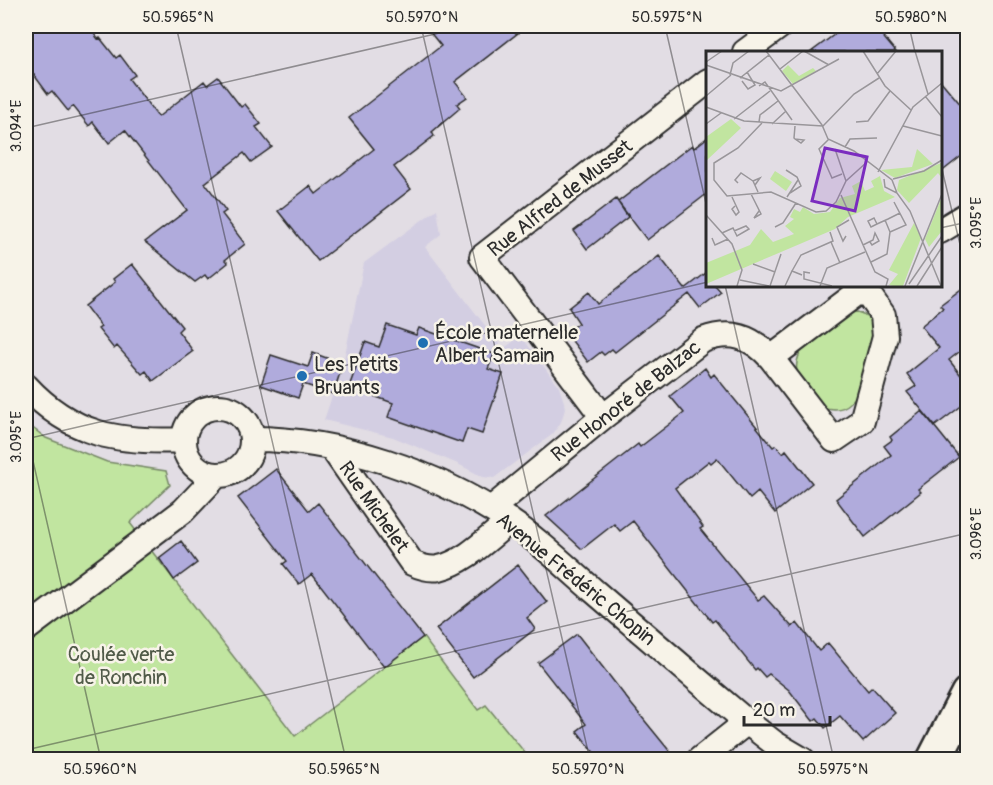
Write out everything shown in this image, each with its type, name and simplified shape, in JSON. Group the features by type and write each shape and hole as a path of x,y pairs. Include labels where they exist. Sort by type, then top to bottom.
{"street":[{"path":"746,51 780,26"},
{"name":"Rue Alfred de Musset","path":"603,417 482,256 706,83"},
{"path":"942,230 968,214"},
{"name":"Rue Honoré de Balzac","path":"500,515 603,417 696,345 711,337 741,337 756,344 771,358 834,440 862,420 885,336 883,315 866,286 771,358"},
{"path":"26,386 51,409 78,426 123,439 147,442 184,440"},
{"path":"218,407 229,409 243,418 252,439 251,450 242,465 228,474 217,475 206,473 193,465 187,456 184,440 186,428 192,419 201,411 218,407"},
{"name":"Avenue Frédéric Chopin","path":"252,439 302,441 378,459 409,470 500,515 531,537 747,722 774,743 803,759"},
{"name":"Rue Michelet","path":"332,448 412,563 425,568 439,568 453,562 500,515"},
{"path":"26,629 183,511 217,475"},
{"path":"934,759 968,694"},
{"path":"699,759 747,722"}],"shaded area":[{"name":"École maternelle Albert Samain","path":"437,209 441,234 425,247 503,349 521,336 559,387 564,402 565,409 561,422 553,434 494,478 483,477 393,437 324,420 343,364 364,263"}],"green space":[{"path":"857,312 869,318 875,331 857,394 851,403 843,408 822,407 800,379 797,372 799,356 804,347 849,313"},
{"name":"Coulée verte de Ronchin","path":"26,423 46,438 107,462 166,471 170,485 130,523 295,736 423,637 478,710 486,705 530,759 26,759"}],"building":[{"path":"26,26 88,26 116,58 120,55 135,75 129,79 158,117 204,81 207,85 218,77 241,107 245,104 261,124 256,127 272,147 251,162 244,153 205,183 226,211 222,214 245,244 225,260 228,263 208,279 205,275 195,282 145,242 187,210 125,130 109,143 93,122 89,126 73,106 68,111 52,91 48,94 26,64"},
{"path":"425,26 527,26 455,82 467,97 457,104 460,108 432,132 434,136 394,167 411,189 318,261 278,211 310,186 316,194 374,149 349,118 441,46"},
{"path":"846,26 874,26 895,51 812,51"},
{"path":"942,82 968,113 968,151 942,171"},
{"path":"706,139 706,195 647,240 618,202 692,145 694,148"},
{"path":"616,199 628,217 587,249 574,231"},
{"path":"659,256 685,289 706,273 706,286 716,286 721,292 700,308 689,294 615,352 612,349 604,355 601,352 588,362 566,333 579,323 569,308 589,292 598,304"},
{"path":"132,264 182,327 178,331 193,351 153,381 146,371 142,374 117,346 114,349 98,329 101,327 85,306 115,282 113,279"},
{"path":"968,284 968,345 949,360 968,384 968,401 935,426 907,392 916,386 907,374 939,348 921,326 943,308 940,305"},
{"path":"387,325 416,335 419,328 494,354 488,369 503,374 482,434 467,429 462,443 388,417 393,403 349,387 365,342 379,347"},
{"name":"Les Petits Bruants","path":"313,353 343,364 333,394 303,384 298,398 261,385 271,355 308,367"},
{"path":"705,368 711,377 714,374 773,447 776,445 783,453 786,450 812,483 775,513 758,492 750,499 717,458 711,463 709,461 675,488 703,527 700,529 758,600 764,596 792,627 797,623 819,651 828,643 868,691 872,687 895,713 863,742 840,716 825,728 817,718 813,721 789,690 769,674 765,677 757,668 755,670 715,620 712,622 633,521 620,531 614,524 582,549 546,516 638,444 640,447 684,413 670,396"},
{"path":"922,411 959,457 918,489 921,492 865,537 836,499 891,455 884,446 892,440 890,437"},
{"path":"276,469 309,511 318,503 423,637 384,667 312,574 299,584 283,564 287,561 238,498"},
{"path":"181,541 197,563 174,580 159,558"},
{"path":"518,565 547,602 527,618 535,629 473,677 436,629"},
{"path":"577,634 676,759 599,759 577,731 586,724 538,663"}],"place":[{"name":"École maternelle Albert Samain","path":"423,343"},
{"name":"Les Petits Bruants","path":"302,376"}]}
